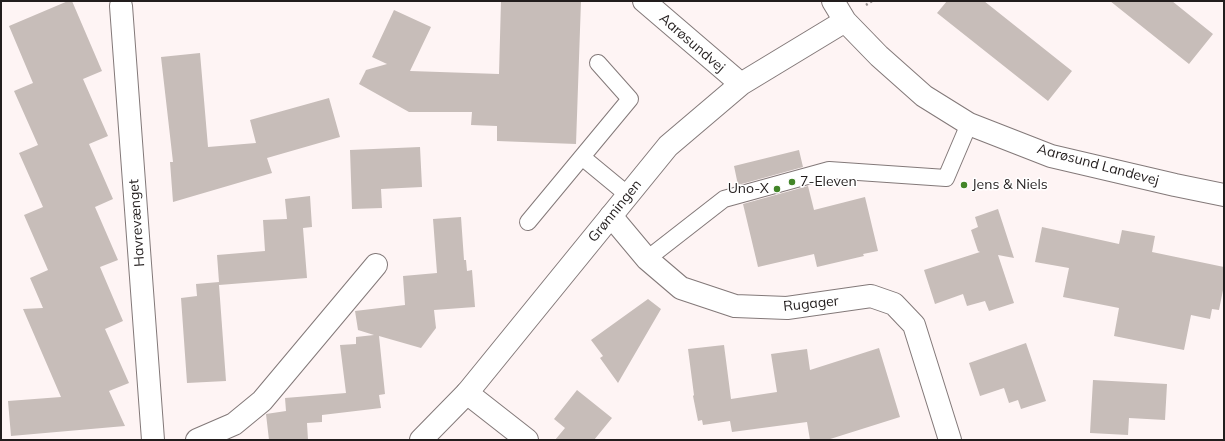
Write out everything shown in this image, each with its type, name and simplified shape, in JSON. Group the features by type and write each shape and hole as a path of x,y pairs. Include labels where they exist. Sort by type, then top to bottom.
{"street":[{"name":"Aarøsundvej","path":"644,1 741,84"},
{"name":"Aarøsund Landevej","path":"832,1 845,20 879,56 924,96 969,124 1051,156 1224,195"},
{"name":"Havrevænget","path":"121,6 153,440"},
{"name":"Grønningen","path":"421,440 468,393 668,146 741,84 845,20"},
{"name":"Rugager","path":"611,216 647,259 681,288 735,306 787,308 872,296 894,304 914,326 950,440"},
{"path":"197,440 234,424 262,401 376,265"},
{"path":"468,393 527,440"}],"lane":[{"path":"528,222 630,99 598,63"},
{"path":"647,259 724,200 829,170 946,178 969,124"},
{"path":"582,157 628,195"}],"building":[{"path":"68,1 72,1 102,71 83,79 108,136 89,144 113,199 95,207 118,260 100,267 123,321 105,329 129,383 109,391 125,426 11,436 8,401 61,397 23,309 43,308 30,278 48,270 24,215 43,207 19,153 38,145 14,91 33,83 9,26"},
{"path":"501,1 581,1 576,144 497,141 497,126 471,125 472,112 409,112 359,84 366,70 387,64 372,57 394,10 431,27 410,71 499,74"},
{"path":"947,1 984,1 1072,71 1048,101 937,13"},
{"path":"1110,1 1172,1 1213,34 1189,64"},
{"path":"200,53 208,147 256,143 250,120 329,98 340,137 267,158 272,173 173,202 170,162 173,162 161,57"},
{"path":"420,147 422,187 381,189 382,208 352,209 350,150"},
{"path":"799,150 803,167 738,185 734,166"},
{"path":"808,186 814,210 865,197 878,251 863,254 864,256 817,267 814,254 758,267 743,204"},
{"path":"310,196 312,227 303,228 307,278 219,285 226,381 187,383 181,298 197,296 196,284 219,282 217,255 265,251 263,220 287,219 285,199"},
{"path":"998,209 1014,258 998,255 1014,303 989,311 985,301 967,306 963,294 935,304 924,270 980,252 978,251 971,230 978,227 975,217"},
{"path":"461,217 464,260 466,260 467,271 472,270 475,307 434,310 436,328 421,348 379,336 385,394 379,395 381,408 322,415 322,422 307,423 308,440 269,440 266,414 286,411 285,398 346,393 340,345 356,344 356,337 374,335 358,330 355,311 405,305 403,276 437,273 433,219"},
{"path":"1042,227 1119,244 1122,230 1155,236 1152,252 1224,267 1224,285 1219,310 1212,309 1210,319 1191,315 1184,350 1114,336 1119,308 1063,297 1069,268 1035,262"},
{"path":"648,299 661,309 618,383 600,358 603,356 591,340"},
{"path":"1026,343 1046,401 1021,409 1018,400 1009,403 1004,388 980,396 969,363"},
{"path":"724,345 731,399 777,392 771,354 807,349 810,370 879,348 900,417 827,440 810,440 807,422 732,432 730,421 703,425 702,420 698,421 693,396 688,349"},
{"path":"1093,380 1167,384 1165,420 1129,418 1128,435 1090,433"},
{"path":"577,390 612,418 594,440 555,440 565,428 554,419"}],"place":[{"name":"7-Eleven","path":"792,182"},
{"name":"Jens & Niels","path":"964,185"},
{"name":"Uno-X","path":"777,189"}]}
